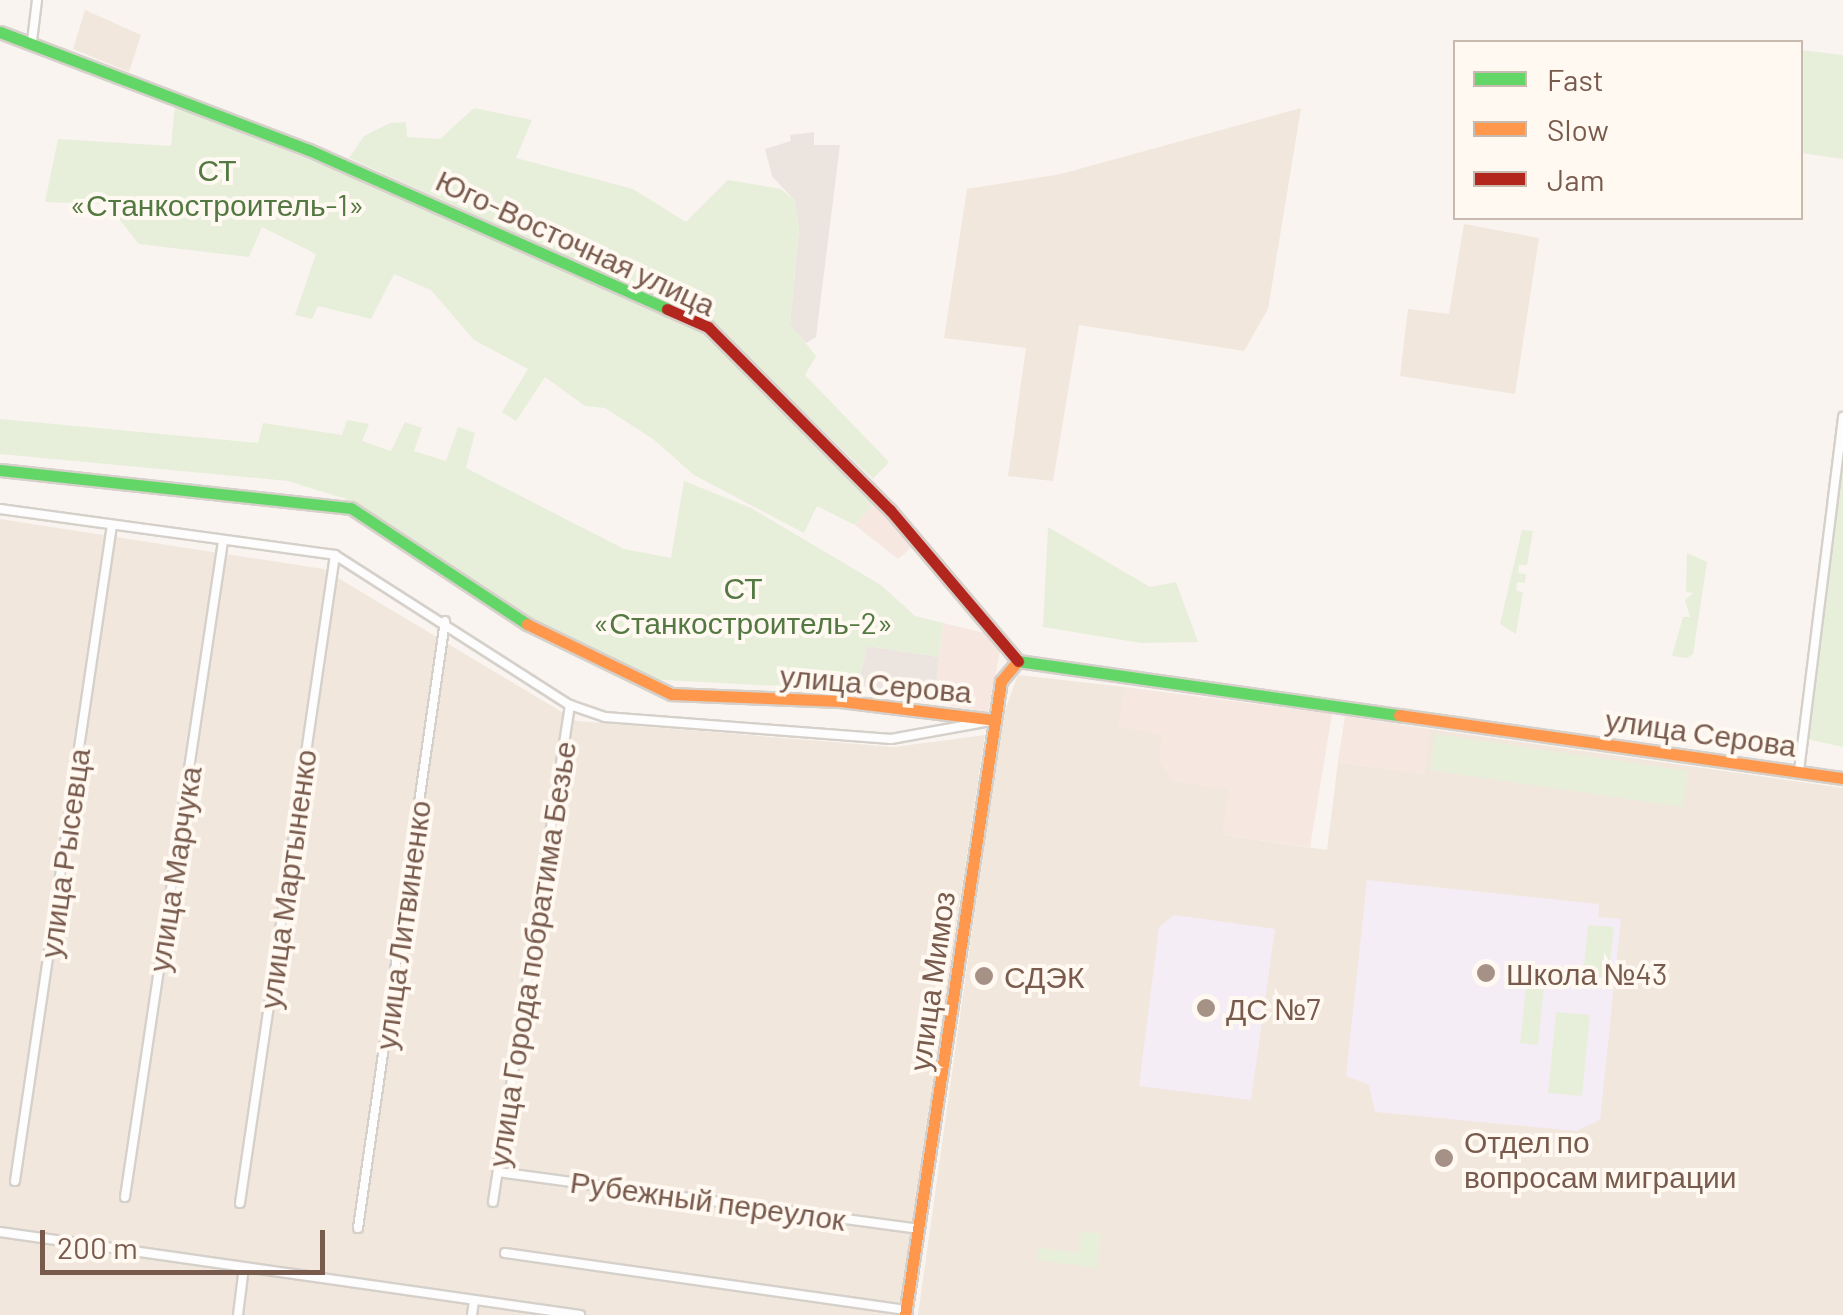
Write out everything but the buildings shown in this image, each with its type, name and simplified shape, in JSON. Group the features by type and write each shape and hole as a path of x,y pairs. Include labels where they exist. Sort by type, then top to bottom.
{"street":[{"path":"32,42 37,0"},
{"name":"Юго-Восточная улица","path":"0,32 309,150 708,326 890,510 1018,661"},
{"path":"1799,772 1843,416"},
{"name":"улица Серова","path":"0,470 351,508 559,645 671,694 840,702 994,720"},
{"name":"улица Серова","path":"0,509 335,554 570,705 605,717 891,739 994,720"},
{"name":"улица Рысевца","path":"15,1180 112,525"},
{"name":"улица Марчука","path":"125,1197 223,540"},
{"name":"улица Мартыненко","path":"240,1203 335,554"},
{"name":"улица Литвиненко","path":"358,1228 446,622"},
{"name":"улица Мимоз","path":"906,1312 1000,681 1018,661"},
{"name":"улица Серова","path":"1018,661 1843,778"},
{"name":"улица Города побратима Безье","path":"493,1202 570,705"},
{"name":"Рубежный переулок","path":"498,1172 919,1229"},
{"path":"0,1232 580,1315"},
{"path":"505,1253 906,1312"},
{"path":"238,1315 244,1267"},
{"path":"472,1315 474,1300"}],"shaded area":[{"path":"85,10 141,35 129,72 73,49"},
{"path":"1301,108 1268,309 1244,351 1079,325 1053,481 1008,476 1026,348 944,338 967,189 1061,174"},
{"path":"814,132 814,145 840,145 816,337 806,343 790,325 799,229 795,201 772,176 765,149 791,141 790,135"},
{"path":"1464,224 1539,238 1515,394 1400,376 1408,309 1449,314"},
{"path":"876,501 916,543 898,559 855,525"},
{"path":"0,519 323,569 577,721 894,747 985,735 898,1315 0,1315"},
{"path":"943,623 997,636 1001,646 988,712 934,703"},
{"path":"867,646 939,657 934,703 857,690"},
{"path":"1018,675 1125,687 1119,726 1162,734 1229,790 1223,835 1327,850 1338,762 1424,774 1429,729 1843,788 1843,1315 918,1315 1002,718"},
{"path":"1125,687 1332,714 1310,847 1223,835 1229,790 1173,781 1159,762 1162,734 1118,726"},
{"path":"1345,716 1429,729 1424,774 1338,762"},
{"name":"Школа №43","path":"1367,880 1599,904 1598,917 1621,919 1600,1120 1576,1131 1375,1112 1369,1085 1346,1076"},
{"name":"ДС №7","path":"1174,915 1275,929 1251,1100 1139,1086 1159,927"}],"green space":[{"path":"1803,50 1843,55 1843,159 1803,153"},
{"name":"СТ «Станкостроитель-1»","path":"175,105 474,227 702,333 876,501 855,525 817,506 804,533 694,475 653,439 605,408 585,406 545,377 516,421 502,412 528,369 474,340 431,290 394,274 371,319 318,306 312,319 295,315 316,254 262,227 249,257 139,244 107,204 45,202 58,139 171,146"},
{"name":"СТ «Станкостроитель-1»","path":"474,108 532,120 516,158 633,189 686,222 728,180 781,189 795,201 799,229 790,324 816,356 805,375 889,462 873,479 710,321 349,158 364,136 390,123 406,122 407,137 440,139"},
{"name":"СТ «Станкостроитель-2»","path":"0,419 258,443 263,423 342,435 347,420 369,424 362,441 391,451 405,422 422,428 414,451 446,461 458,427 475,433 466,468 624,549 671,558 684,481 751,508 881,585 915,616 943,623 939,657 867,646 857,690 645,679 570,643 346,499 288,481 0,454"},
{"path":"1843,453 1843,747 1807,739"},
{"path":"1048,527 1150,587 1176,582 1198,642 1141,643 1043,627"},
{"path":"1522,530 1533,531 1527,565 1519,565 1518,573 1526,574 1525,583 1517,582 1516,591 1523,592 1516,634 1500,624"},
{"path":"1687,553 1707,562 1693,654 1687,658 1672,656 1683,617 1690,617 1685,600 1693,593 1686,592"},
{"path":"1435,734 1688,771 1683,807 1430,770"},
{"path":"1588,925 1614,927 1608,978 1583,975"},
{"path":"1526,987 1544,989 1538,1045 1520,1043"},
{"path":"1556,1012 1590,1015 1582,1096 1548,1093"},
{"path":"1081,1232 1101,1234 1097,1268 1037,1260 1039,1248 1078,1253"}],"traffic: fast":[{"path":"0,32 309,150 667,309"},
{"path":"0,470 351,508 527,624"},
{"path":"1018,661 1399,715"}],"traffic: slow":[{"path":"527,624 671,694 840,701 994,720"},
{"path":"905,1315 1001,681 1018,661"},
{"path":"1399,715 1843,778"}],"traffic: jam":[{"path":"667,309 708,327 890,510 1018,661"}],"place":[{"name":"Школа №43","path":"1486,973"},
{"name":"СДЭК","path":"984,976"},
{"name":"ДС №7","path":"1206,1008"},
{"name":"Отдел по вопросам миграции","path":"1444,1158"}]}
